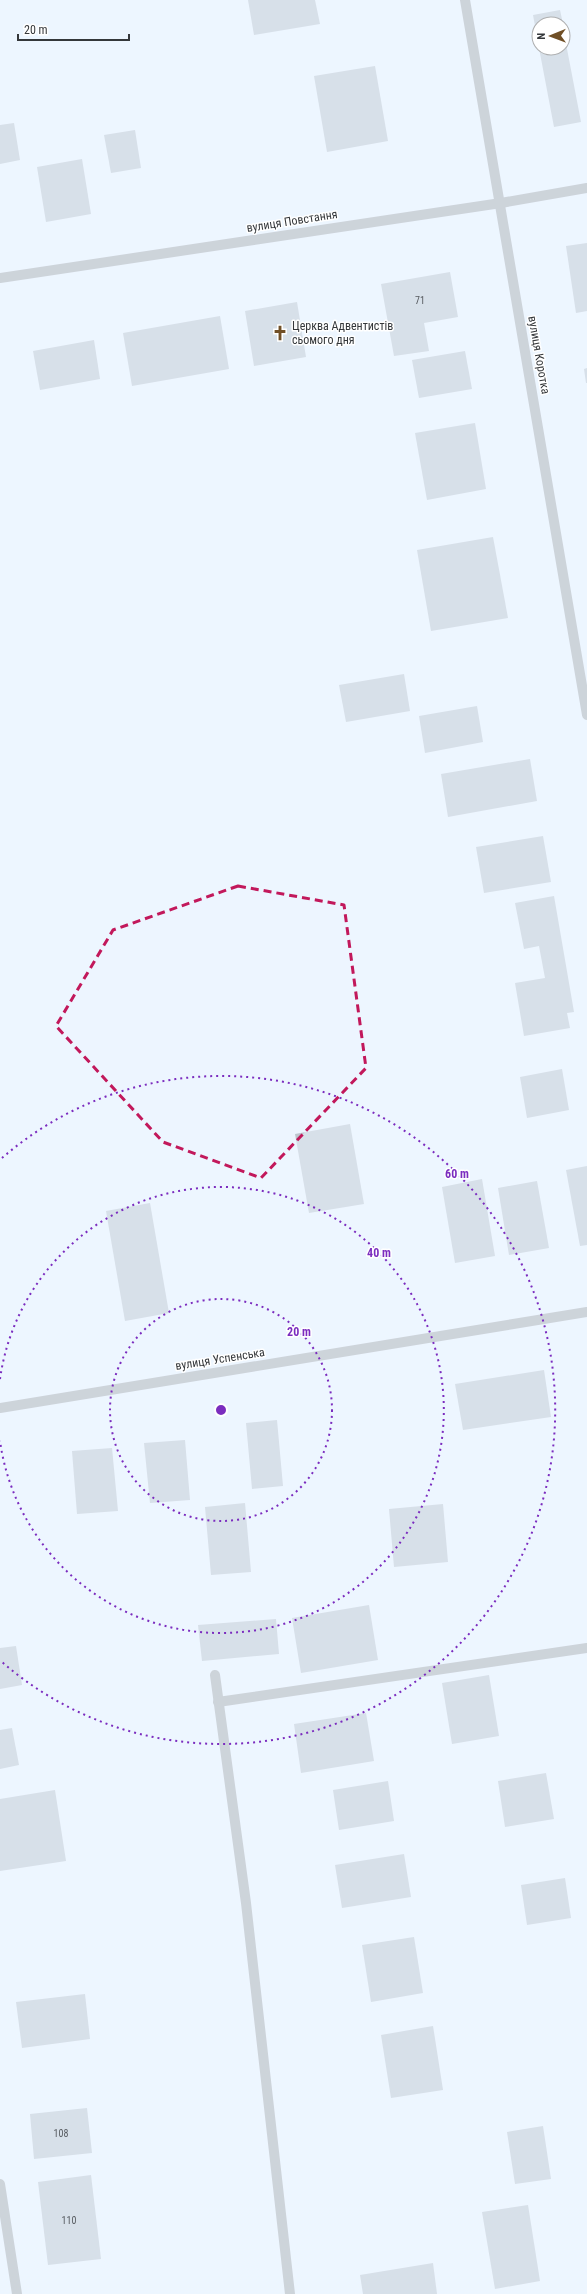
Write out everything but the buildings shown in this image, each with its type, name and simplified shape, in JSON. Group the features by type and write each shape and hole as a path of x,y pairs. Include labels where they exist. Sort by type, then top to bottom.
{"street":[{"name":"вулиця Коротка","path":"465,0 501,203 587,715"},
{"name":"вулиця Повстання","path":"0,278 501,203 587,188"},
{"name":"вулиця Успенська","path":"0,1408 587,1312"},
{"path":"218,1702 587,1648"},
{"path":"215,1675 246,1903 290,2294"},
{"path":"0,2184 17,2294"}],"highlighted area":[{"path":"238,886 344,905 366,1068 261,1178 163,1142 56,1026 113,930"}],"place":[{"name":"Церква Адвентистів сьомого дня","path":"280,333"}]}
